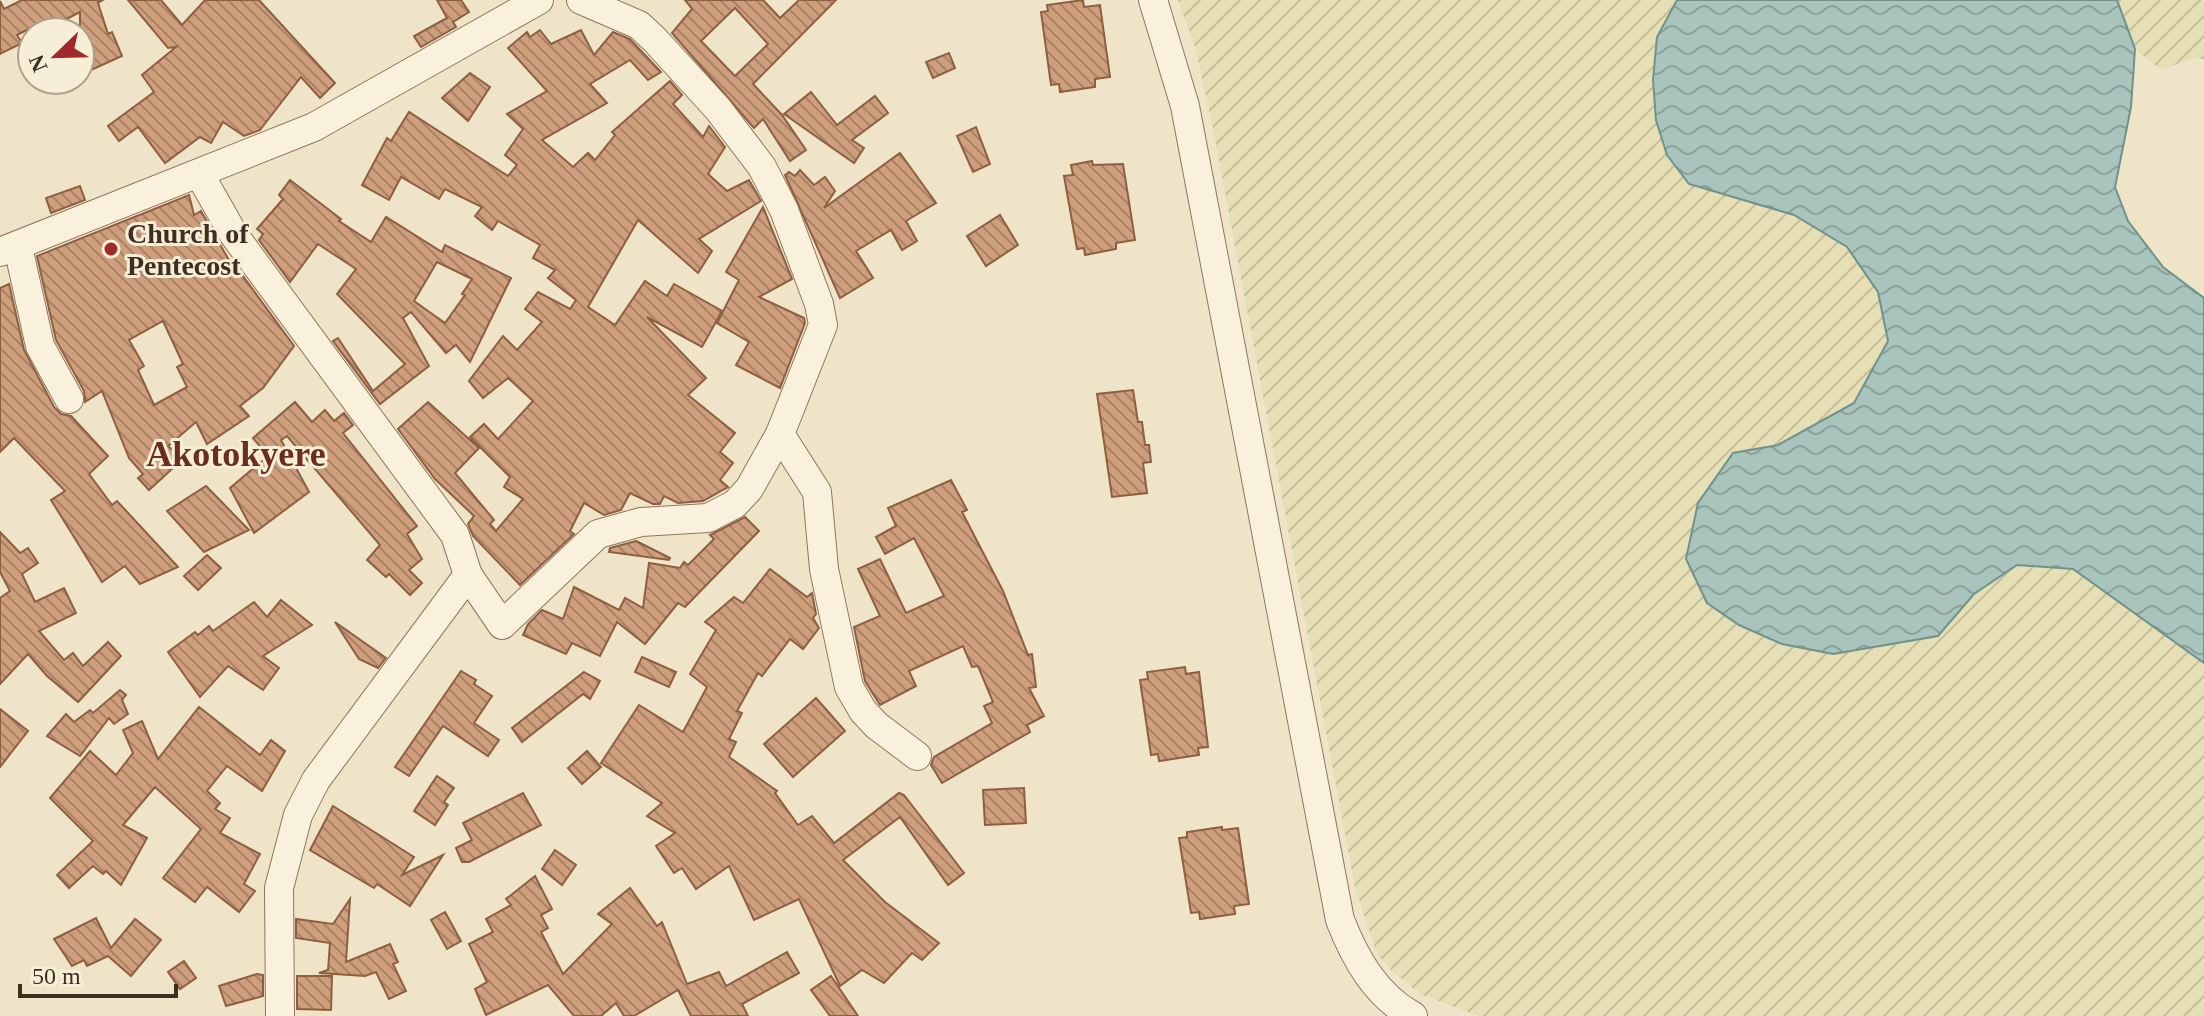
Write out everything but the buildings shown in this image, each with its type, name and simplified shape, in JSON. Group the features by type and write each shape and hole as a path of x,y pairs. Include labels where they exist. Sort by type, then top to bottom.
{"street":[{"path":"69,399 40,346 9,250 314,127 539,0"},
{"path":"200,175 234,235 455,535 468,575 502,625 598,534 641,522 708,518 735,504 749,489 780,434 823,325 819,304 775,190 718,109 639,25 581,0"},
{"path":"1153,0 1185,106 1340,920 1364,970 1381,992 1413,1016"},
{"path":"780,434 817,492 824,569 849,687 863,711 876,725 917,756"},
{"path":"280,1016 279,888 298,815 316,780 468,575"}],"shaded area":[{"path":"1178,0 1677,0 1657,37 1653,80 1656,120 1689,184 1794,215 1847,247 1878,292 1888,341 1854,403 1778,445 1733,453 1686,559 1707,603 1739,625 1782,644 1833,654 1938,636 1974,594 2017,565 2073,569 2204,663 2204,1016 1479,1016 1422,995 1393,972 1377,954 1355,887 1213,128 1195,47"},
{"path":"2117,0 2204,0 2204,60 2197,57 2161,70 2135,49"}],"water":[{"path":"1677,0 2117,0 2135,49 2131,107 2115,187 2128,221 2163,267 2204,298 2204,663 2073,569 2017,565 1974,594 1938,636 1833,654 1782,644 1739,625 1707,603 1686,559 1698,503 1733,453 1778,445 1854,403 1888,341 1878,292 1847,247 1794,215 1689,184 1667,155 1656,120 1653,80 1657,37"}],"place":[{"name":"Church of Pentecost","path":"111,249"}],"district":[{"name":"Akotokyere","path":"236,454"}]}
